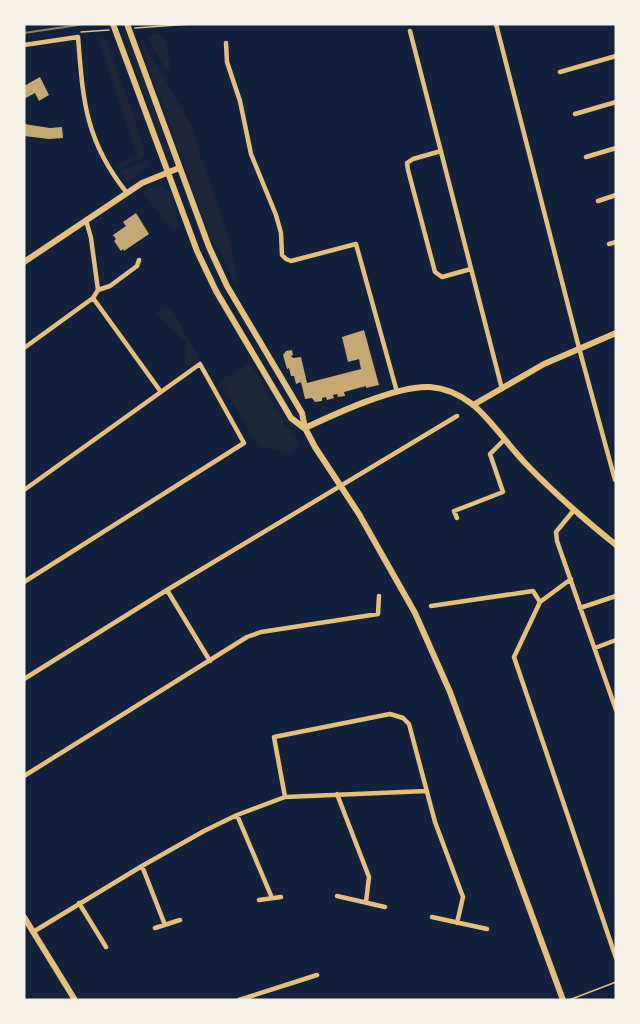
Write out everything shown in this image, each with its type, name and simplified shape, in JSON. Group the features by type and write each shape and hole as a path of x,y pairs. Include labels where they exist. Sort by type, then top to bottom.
{"street":[{"path":"113,24 197,251 216,291 291,418 305,428"},
{"path":"127,24 179,168 227,285 302,413 305,428 359,514 415,613 450,692 562,1000"},
{"path":"496,24 615,480"},
{"path":"410,31 502,389"},
{"path":"24,45 78,37 86,112 92,134 101,155 127,193"},
{"path":"226,43 227,62 240,101 251,154 281,233 282,255 286,260 291,261 356,244 397,392"},
{"path":"560,72 616,56"},
{"path":"575,114 616,102"},
{"path":"586,157 616,148"},
{"path":"441,151 413,159 407,163 408,170 435,272 442,277 471,269"},
{"path":"24,262 142,183 179,168"},
{"path":"598,201 616,195"},
{"path":"86,220 90,231 98,290"},
{"path":"609,244 616,242"},
{"path":"24,348 93,298 98,290 110,286 137,266 139,260"},
{"path":"93,298 161,392"},
{"path":"473,405 544,364 616,333"},
{"path":"24,490 200,364 244,443 24,582"},
{"path":"305,428 346,410 418,387 432,387 458,395 473,405 527,465 574,510 616,544"},
{"path":"24,679 167,590 457,416"},
{"path":"457,518 454,511 503,492 490,454 504,440"},
{"path":"574,510 556,532 557,541 616,710"},
{"path":"571,579 540,602 514,657 616,958"},
{"path":"167,590 210,661"},
{"path":"431,606 533,591 540,602"},
{"path":"24,776 247,637 261,632 378,614 379,596"},
{"path":"580,608 616,596"},
{"path":"595,648 616,640"},
{"path":"285,797 274,736 390,714 403,718 409,724 435,822 463,897 457,923"},
{"path":"33,932 204,831 237,815 285,797 427,791"},
{"path":"337,794 369,877 366,902"},
{"path":"237,815 272,898"},
{"path":"142,866 165,925"},
{"path":"337,896 385,907"},
{"path":"259,900 281,897"},
{"path":"79,903 106,947"},
{"path":"24,917 75,1000"},
{"path":"432,917 487,929"},
{"path":"155,928 180,920"},
{"path":"240,1000 317,975"}],"path":[{"path":"147,27 192,24"},
{"path":"569,1000 616,982"}],"shaded area":[{"path":"126,33 172,158 170,161 123,34"},
{"path":"157,33 167,42 170,70 168,72 147,38"},
{"path":"105,37 146,156 117,168 115,165 138,157 98,39"},
{"path":"139,39 192,126 229,237 238,285 236,286 221,253 210,237"},
{"path":"148,161 148,166 128,183 120,171"},
{"path":"161,185 171,192 180,229 171,228 142,192"},
{"path":"170,307 199,357 185,367 185,341 154,312"},
{"path":"250,362 285,425 301,446 289,452 259,446 255,440 220,381"}],"building":[{"path":"40,77 49,95 39,101 35,93 24,99 24,86"},
{"path":"24,124 50,128 62,127 63,138 24,136"},
{"path":"136,213 149,234 121,251 113,235 126,226 123,222"},
{"path":"364,330 379,385 344,392 345,396 338,397 337,394 333,395 334,398 327,400 326,397 322,398 322,401 315,402 312,398 305,399 301,382 296,384 294,376 291,376 289,368 287,369 283,355 286,351 292,350 293,358 301,357 307,383 361,369 359,359 348,362 342,337"}],"railway":[{"path":"24,33 85,24"}]}
